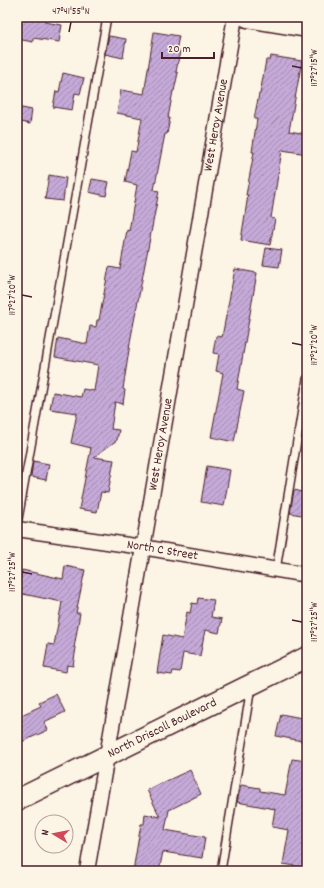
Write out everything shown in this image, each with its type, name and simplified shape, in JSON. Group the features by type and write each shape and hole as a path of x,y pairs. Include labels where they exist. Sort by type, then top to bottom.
{"main road":[{"path":"247,17 307,27"},
{"name":"North Driscoll Boulevard","path":"17,800 307,658"}],"street":[{"name":"West Heroy Avenue","path":"87,871 235,17"},
{"name":"North C Street","path":"17,529 142,547 307,575"}],"lane":[{"path":"17,526 107,17"},
{"path":"276,570 307,379"},
{"path":"221,871 251,685"}],"building":[{"path":"17,17 46,17 45,22 62,25 59,42 33,38 33,42 17,39"},
{"path":"154,32 179,36 176,51 180,51 176,72 178,73 168,118 170,118 167,134 165,134 154,190 159,191 131,337 123,389 125,390 123,404 115,402 111,429 119,430 117,440 94,457 114,460 108,493 101,492 97,512 79,509 91,448 71,443 77,413 50,409 53,392 81,397 83,389 94,391 98,365 55,357 58,338 87,344 90,326 96,327 97,320 99,320 109,267 120,269 127,230 129,231 137,185 125,182 131,151 136,152 142,118 117,113 121,90 144,94"},
{"path":"109,36 126,39 123,58 105,54"},
{"path":"271,56 302,61 289,131 307,134 307,154 282,150 271,218 275,219 270,245 241,240 248,195 246,195 254,152 252,152 257,119 254,119 266,60 270,60"},
{"path":"63,73 84,78 80,94 75,93 72,110 53,107 56,91 59,92"},
{"path":"17,107 32,110 30,124 17,121"},
{"path":"49,175 66,178 63,201 45,199"},
{"path":"92,179 109,182 106,196 89,192"},
{"path":"266,248 282,250 279,267 263,265"},
{"path":"235,269 257,273 237,389 244,391 234,442 211,437 223,373 216,371 219,354 213,353 216,336 222,337"},
{"path":"33,461 49,464 46,480 31,477"},
{"path":"207,466 230,470 224,506 201,502"},
{"path":"294,490 307,493 307,516 290,513"},
{"path":"65,566 85,570 76,613 80,613 74,648 76,648 73,666 67,665 66,672 44,668 48,644 54,645 62,602 18,593 22,570 63,579"},
{"path":"198,598 214,600 211,617 222,619 219,633 205,630 200,656 183,653 180,672 173,671 172,675 157,673 163,635 182,639 187,612 190,613 192,603 197,604"},
{"path":"56,694 65,712 44,722 48,730 17,744 17,717 41,706 39,702"},
{"path":"281,714 307,719 307,742 276,736"},
{"path":"292,759 307,761 307,868 283,864 289,830 272,827 275,809 237,802 241,785 260,788 260,791 285,795"},
{"path":"190,770 201,794 169,810 165,830 205,837 202,858 163,852 159,871 133,871 141,824 144,824 145,814 160,817 147,790"}]}
